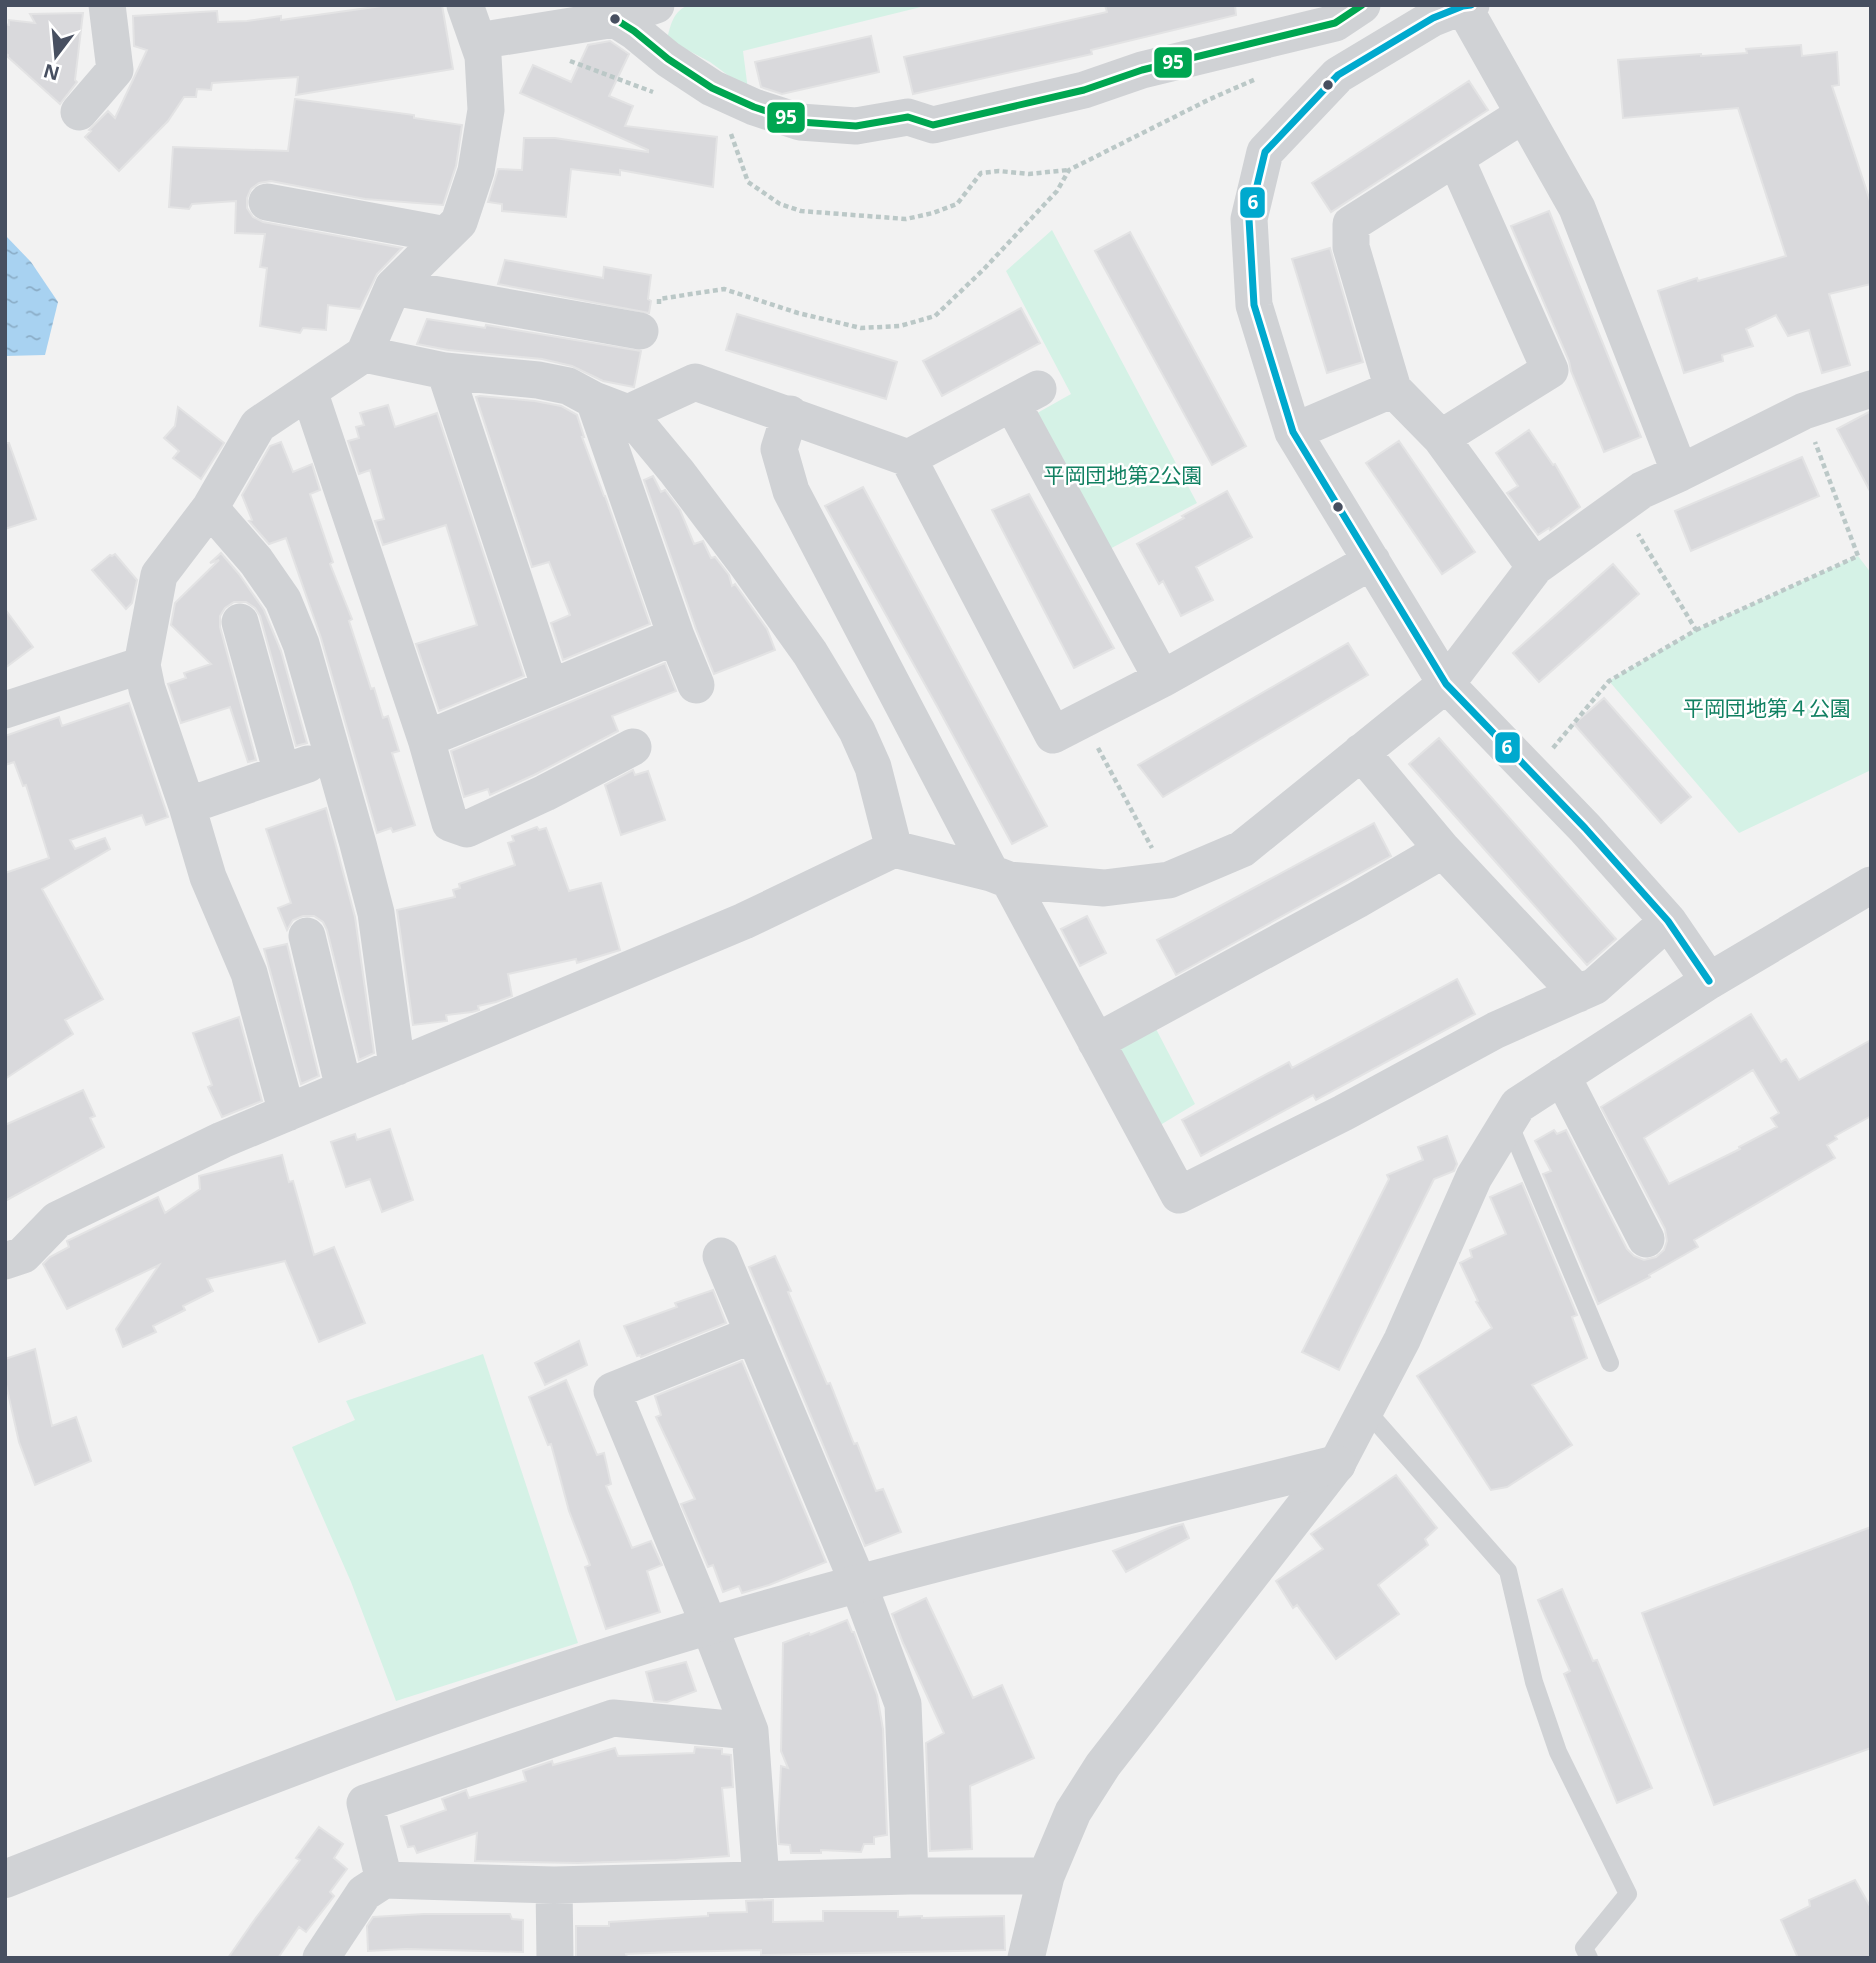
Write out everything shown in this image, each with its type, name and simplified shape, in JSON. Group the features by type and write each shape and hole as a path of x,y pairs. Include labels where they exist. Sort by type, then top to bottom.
{"street":[{"path":"79,112 115,70 107,5"},
{"path":"288,1113 249,973 208,877 142,666 159,575 210,508 258,425 364,354 393,287 459,222 476,171 486,110 483,56 465,5"},
{"path":"478,41 615,19 656,5"},
{"path":"615,19 712,88 754,107 800,122 856,126 908,117 933,125 1084,90 1142,70 1335,23 1363,5 1381,49"},
{"path":"1680,473 1577,208 1467,6 1433,18 1338,75 1265,152 1249,219 1254,305 1293,432 1446,684 1585,828 1668,921 1709,981"},
{"path":"1524,114 1351,224 1351,247 1393,389 1441,438 1535,567"},
{"path":"1441,438 1550,370 1456,159"},
{"path":"267,202 446,235"},
{"path":"393,287 649,322"},
{"path":"364,354 445,371 538,380 568,386 594,400 628,412 728,539 810,653 857,731 873,767 894,849"},
{"path":"445,371 550,688"},
{"path":"628,412 695,382 908,458 1053,735 1162,679 1373,562"},
{"path":"1293,432 1393,389"},
{"path":"5,1261 23,1255 57,1220 222,1140 744,920 894,849 1000,876 1104,888 1169,880 1242,849 1446,684 1535,567 1642,490 1804,411 1871,389"},
{"path":"309,391 426,739 450,823 467,829 545,793 633,747"},
{"path":"908,458 1025,396 1162,679"},
{"path":"594,400 676,636 696,685"},
{"path":"790,414 779,449 791,491 1000,876 1096,1042 1179,1195 1343,1113 1496,1030 1595,986 1668,921"},
{"path":"210,508 256,561 284,600 301,644 376,913 397,1067"},
{"path":"187,806 295,768 240,622"},
{"path":"426,739 676,636"},
{"path":"5,710 142,666"},
{"path":"1361,752 1443,850 1578,994"},
{"path":"1096,1042 1443,850"},
{"path":"1026,1958 1046,1876 1073,1812 1103,1765 1337,1464 1402,1340 1474,1177 1518,1105 1709,981 1871,885"},
{"path":"307,936 344,1089"},
{"path":"1562,1076 1612,1207 1646,1239"},
{"path":"721,1256 858,1583 903,1704 910,1876"},
{"path":"754,1334 612,1391 750,1731 761,1880"},
{"path":"5,1879 201,1801 492,1695 709,1625 858,1583 1337,1464"},
{"path":"384,1880 365,1803 613,1718 750,1731"},
{"path":"320,1958 364,1893 384,1880 554,1885 910,1876 1046,1876"},
{"path":"554,1885 555,1958"}],"lane":[{"path":"1508,1121 1611,1363"},
{"path":"1366,1409 1508,1571 1534,1682 1558,1752 1628,1894 1584,1948 1589,1958"}],"path":[{"path":"649,322 659,299 724,289 798,313 860,328 900,326 935,316 983,270 1057,191 1069,170 1210,99 1257,79"},
{"path":"1532,772 1609,681 1696,630 1858,556 1804,411"},
{"path":"1621,505 1696,630"},
{"path":"1083,720 1169,880"}],"green space":[{"path":"689,5 929,5 743,51 748,90 710,62 667,39 676,14"},
{"name":"平岡団地第2公園","path":"1052,230 1197,503 1104,552 1032,416 1071,394 1006,271"},
{"name":"平岡団地第４公園","path":"1858,556 1871,573 1871,770 1739,833 1609,681 1696,630"},
{"path":"1155,1027 1195,1104 1157,1127 1117,1046"},
{"path":"483,1354 578,1643 396,1701 351,1582 292,1447 355,1420 346,1401"}],"water":[{"path":"5,235 31,262 58,302 45,355 5,356"}],"building":[{"path":"389,5 442,5 453,69 296,95 298,77 212,83 211,90 197,89 196,97 184,97 168,121 119,171 85,137 108,111 115,118 147,50 134,46 133,16 217,11 218,22 281,16 281,20"},
{"path":"1105,5 1235,5 1236,15 1091,50 1092,54 913,94 904,57 1107,12"},
{"path":"83,13 75,80 77,82 60,104 5,54 5,24 9,25 9,20 35,23 30,14"},
{"path":"871,36 879,72 782,94 761,87 755,62"},
{"path":"610,41 629,54 609,96 633,106 625,126 717,137 713,187 620,170 620,175 571,169 566,217 502,211 502,204 488,202 498,169 522,170 524,138 555,138 648,152 520,93 533,65 571,82 588,45"},
{"path":"1801,45 1802,56 1837,52 1839,85 1832,86 1871,204 1871,284 1829,294 1850,365 1822,373 1809,330 1788,336 1776,315 1746,329 1753,346 1722,355 1723,361 1684,373 1658,291 1697,278 1698,281 1786,256 1738,108 1623,118 1618,60 1747,53 1746,49"},
{"path":"1469,81 1488,110 1331,212 1312,183"},
{"path":"295,99 414,115 414,118 462,125 456,166 443,205 365,199 271,181 259,183 251,189 247,208 253,217 263,222 402,248 377,274 360,309 328,305 326,330 303,328 300,333 260,326 267,268 260,267 265,234 235,233 236,201 192,204 189,209 169,207 173,147 288,151"},
{"path":"1549,211 1641,437 1604,452 1569,361 1511,226"},
{"path":"1130,232 1246,446 1212,465 1095,251"},
{"path":"1330,248 1363,362 1327,373 1292,259"},
{"path":"505,260 603,278 604,267 651,275 649,313 498,284"},
{"path":"1021,308 1040,343 942,396 923,361"},
{"path":"737,314 897,362 886,399 726,350"},
{"path":"427,319 485,328 486,325 641,351 634,387 603,381 572,366 542,359 448,350 417,344"},
{"path":"476,397 561,406 577,415 582,437 650,624 563,660 551,623 570,615 549,562 532,567"},
{"path":"388,405 395,427 437,413 524,676 439,711 416,644 477,625 446,525 383,545 375,521 384,519 370,470 359,474 348,441 359,438 356,427 364,425 360,413"},
{"path":"178,407 224,443 201,479 173,458 179,451 164,438 175,426"},
{"path":"1871,411 1871,493 1837,429"},
{"path":"1529,430 1553,465 1555,464 1580,507 1550,530 1549,528 1538,535 1507,493 1518,486 1496,453"},
{"path":"1399,441 1475,552 1442,574 1366,463"},
{"path":"281,442 293,472 312,464 320,490 310,494 333,562 330,564 352,619 349,621 371,689 374,688 383,718 388,716 399,751 392,753 415,825 393,832 391,828 377,833 321,638 286,538 269,544 249,521 252,520 242,495 270,446"},
{"path":"5,443 9,443 36,519 5,529"},
{"path":"1802,457 1819,496 1691,551 1675,511"},
{"path":"653,476 661,492 665,490 680,510 694,544 703,541 711,558 715,557 729,575 732,586 735,584 767,629 775,650 714,674 644,480"},
{"path":"863,487 1047,826 1012,844 825,506"},
{"path":"1227,491 1252,537 1196,567 1213,600 1181,616 1163,581 1159,584 1137,544"},
{"path":"1029,494 1114,648 1074,668 992,510"},
{"path":"221,553 264,610 281,651 307,743 296,746 260,616 255,608 246,602 234,602 225,608 220,616 220,627 256,760 248,762 230,707 181,723 168,684 186,678 184,673 211,664 171,625 175,603 219,560 210,563"},
{"path":"115,554 137,580 132,603 126,609 92,570"},
{"path":"1613,564 1639,594 1539,682 1513,653"},
{"path":"5,609 33,647 5,668"},
{"path":"1348,643 1368,675 1163,797 1138,765"},
{"path":"665,663 676,691 612,716 618,731 490,795 488,789 464,797 451,751"},
{"path":"1604,698 1691,797 1661,823 1574,724"},
{"path":"129,703 168,817 146,825 142,815 70,840 75,849 105,838 110,849 42,889 103,999 65,1020 73,1034 5,1079 5,873 49,858 26,785 23,786 14,762 5,765 5,736 59,717 62,726"},
{"path":"1439,738 1616,939 1587,965 1409,764"},
{"path":"633,770 635,775 648,771 665,820 621,835 605,785"},
{"path":"326,808 355,917 374,1053 359,1060 327,930 323,922 314,916 303,916 293,920 287,930 278,908 291,903 266,829"},
{"path":"1374,823 1391,856 1176,975 1157,940"},
{"path":"537,827 539,830 546,828 569,891 601,883 620,950 577,963 576,959 508,974 512,996 478,1006 479,1010 446,1015 447,1021 413,1025 397,910 455,897 453,890 460,888 459,884 515,865 508,843 514,841 512,836"},
{"path":"1087,916 1106,953 1080,966 1061,929"},
{"path":"287,944 319,1076 301,1084 264,949"},
{"path":"1457,979 1475,1014 1316,1100 1313,1095 1201,1156 1182,1120 1289,1062 1292,1068"},
{"path":"1751,1014 1781,1062 1786,1059 1799,1080 1871,1040 1871,1116 1835,1136 1837,1139 1827,1145 1835,1158 1694,1240 1698,1247 1649,1275 1650,1277 1598,1304 1543,1174 1551,1171 1535,1141 1554,1130 1557,1134 1566,1130 1627,1249 1634,1256 1644,1260 1656,1257 1664,1250 1667,1241 1665,1229 1601,1107","holes":["1753,1070 1779,1113 1771,1118 1777,1127 1739,1147 1740,1149 1669,1184 1644,1138"]},
{"path":"239,1017 262,1101 222,1117 208,1087 212,1085 193,1033"},
{"path":"83,1090 95,1116 90,1118 104,1147 5,1201 5,1125"},
{"path":"390,1129 413,1200 382,1212 370,1179 346,1187 331,1142 355,1134 357,1140"},
{"path":"1447,1136 1457,1164 1454,1171 1434,1179 1339,1370 1302,1352 1389,1179 1387,1175 1423,1160 1418,1147"},
{"path":"282,1155 289,1182 293,1181 314,1255 334,1247 365,1323 319,1342 285,1261 207,1279 213,1291 183,1306 185,1310 153,1326 156,1332 123,1347 116,1329 159,1265 67,1309 43,1264 69,1247 67,1241 158,1197 165,1213 200,1189 199,1176"},
{"path":"1522,1183 1577,1315 1572,1317 1587,1358 1532,1385 1572,1445 1507,1487 1491,1490 1417,1376 1492,1328 1476,1302 1478,1301 1460,1263 1472,1257 1470,1250 1506,1234 1490,1197"},
{"path":"775,1256 854,1444 857,1443 876,1491 883,1489 901,1532 865,1546 749,1267"},
{"path":"713,1290 726,1323 641,1357 637,1356 624,1326 677,1307 675,1303"},
{"path":"579,1341 587,1365 545,1385 535,1363"},
{"path":"35,1349 52,1426 76,1417 91,1461 35,1485 19,1442 5,1380 5,1359"},
{"path":"742,1361 826,1562 742,1593 739,1586 723,1592 713,1565 708,1567 681,1504 695,1499 656,1417 661,1415 655,1396"},
{"path":"566,1380 597,1455 604,1453 611,1484 606,1486 632,1548 651,1541 662,1565 647,1571 660,1612 606,1629 585,1567 590,1565 569,1511 551,1444 548,1445 529,1397"},
{"path":"1396,1475 1437,1528 1425,1539 1428,1545 1378,1585 1399,1614 1336,1659 1297,1605 1293,1608 1276,1581 1323,1549 1311,1534"},
{"path":"1183,1524 1189,1538 1126,1572 1113,1551 1172,1527"},
{"path":"1871,1527 1871,1748 1714,1805 1642,1613"},
{"path":"1562,1589 1593,1661 1597,1660 1652,1788 1617,1803 1564,1674 1570,1671 1538,1600"},
{"path":"926,1598 973,1698 1002,1685 1034,1758 970,1786 972,1849 930,1851 926,1743 944,1733 892,1614"},
{"path":"847,1620 877,1695 883,1729 887,1835 874,1837 874,1844 864,1844 861,1852 821,1850 821,1853 791,1853 790,1845 779,1844 778,1829 781,1766 788,1768 781,1751 783,1643"},
{"path":"686,1662 696,1691 667,1702 654,1701 646,1672"},
{"path":"695,1747 722,1749 722,1754 731,1755 733,1787 722,1788 729,1856 578,1863 475,1861 477,1833 417,1853 414,1846 408,1847 401,1826 446,1810 442,1799 466,1790 469,1798 526,1781 523,1771 552,1761 553,1765 615,1748 618,1756 694,1753"},
{"path":"319,1827 343,1844 334,1858 347,1869 330,1892 334,1896 306,1932 299,1927 278,1958 228,1958 300,1860 296,1858"},
{"path":"1855,1880 1871,1908 1871,1958 1798,1958 1781,1920 1810,1906 1809,1900"},
{"path":"773,1900 773,1922 823,1921 823,1911 898,1911 898,1917 922,1918 1004,1916 1005,1950 761,1955 761,1950 576,1958 576,1926 609,1926 609,1922 747,1912 746,1901"},
{"path":"510,1914 512,1919 523,1920 523,1952 406,1949 368,1951 367,1926 373,1917"}],"transit line":[{"name":"95","path":"615,19 712,88 754,107 800,122 856,126 908,117 933,125 1084,90 1142,70 1335,23 1362,5"},
{"name":"6","path":"1471,5 1433,18 1338,75 1265,152 1249,219 1254,305 1293,432 1446,684 1585,828 1668,921 1709,981"}]}
